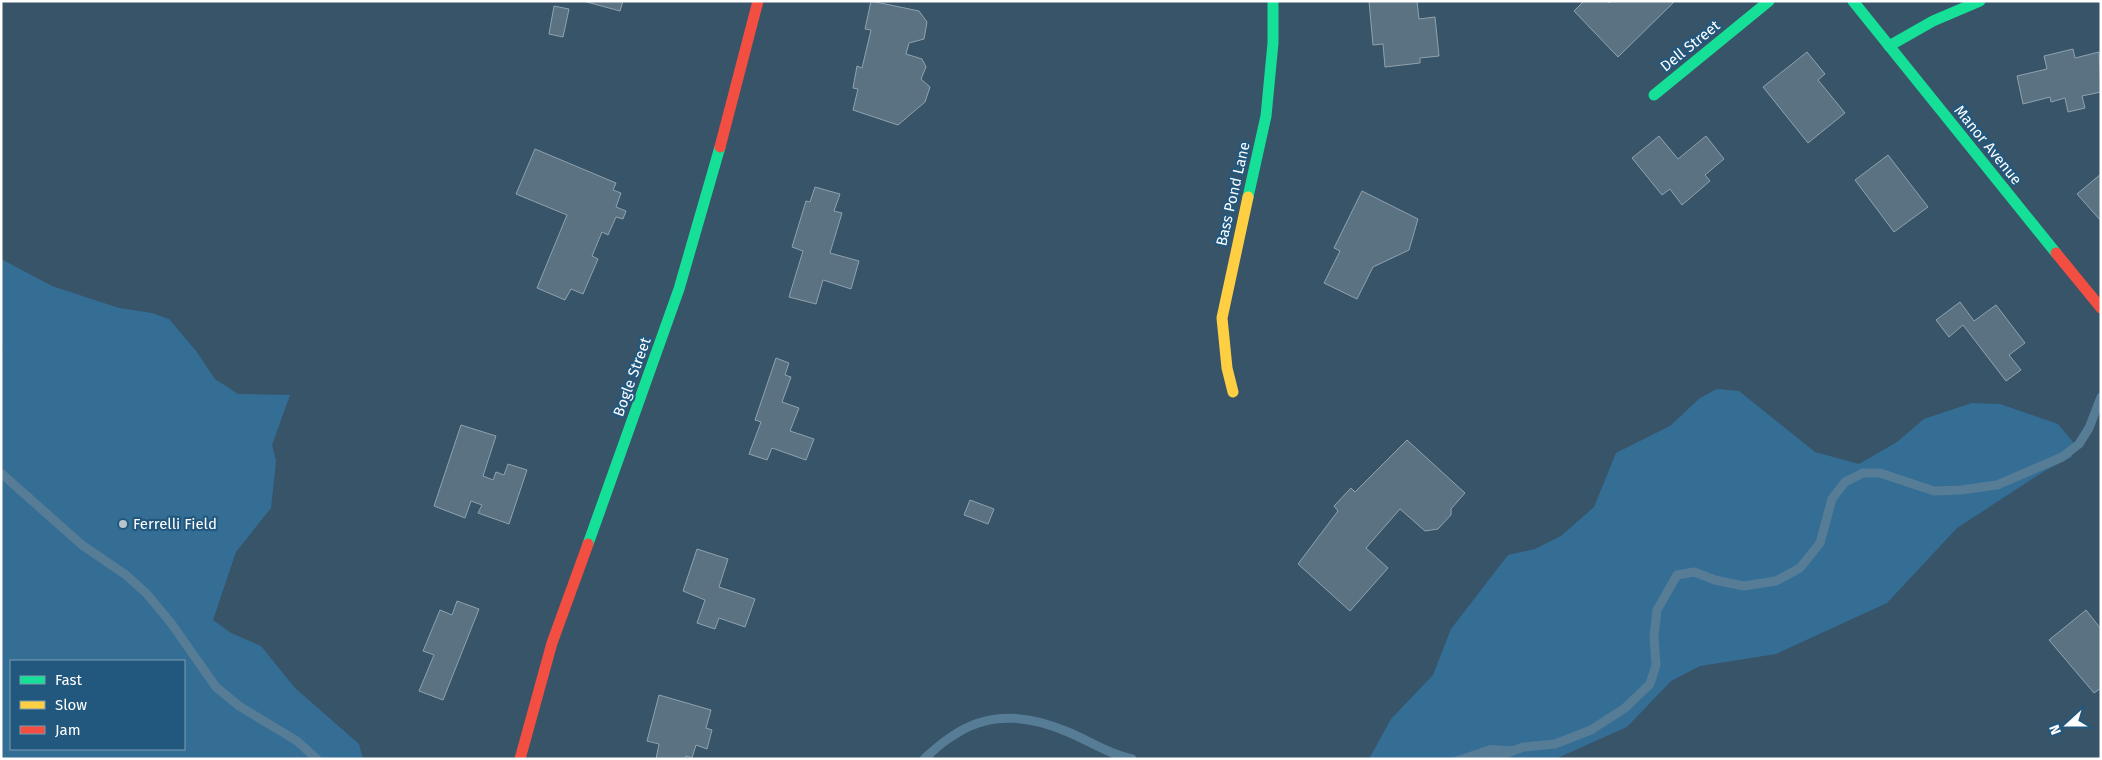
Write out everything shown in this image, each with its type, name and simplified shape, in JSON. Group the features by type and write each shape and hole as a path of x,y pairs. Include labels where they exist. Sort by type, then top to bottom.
{"street":[{"name":"Bogle Street","path":"520,759 552,643 679,289 696,235 758,1"},
{"name":"Bass Pond Lane","path":"1233,392 1224,352 1222,318 1266,116 1272,51 1272,1"},
{"name":"Dell Street","path":"1654,95 1769,1"},
{"name":"Manor Avenue","path":"1853,1 2101,308"},
{"path":"1889,46 1929,22 1954,10 1980,1"}],"shaded area":[{"name":"Ferrelli Field","path":"1,259 52,286 119,308 152,313 169,319 196,351 215,379 238,394 290,395 272,445 276,461 271,508 236,552 213,620 231,633 261,646 295,688 359,744 363,759 1,759 1,359 3,350 1,338"},
{"path":"1717,389 1739,391 1815,452 1859,464 1897,442 1924,419 1972,403 2000,404 2058,424 2073,442 2072,457 2043,472 1957,528 1887,603 1776,654 1700,666 1671,681 1627,727 1555,759 1369,759 1391,719 1433,675 1451,629 1508,555 1535,549 1561,536 1594,507 1616,453 1670,426 1700,398"},
{"path":"1490,745 1523,747 1508,759 1449,759"}],"building":[{"path":"583,1 623,1 620,11"},
{"path":"871,1 919,11 927,22 924,39 909,43 906,54 922,59 926,67 921,79 930,87 925,102 898,125 853,110 858,89 853,88 857,66 862,68 871,30 865,29"},
{"path":"1369,1 1417,1 1419,19 1435,17 1439,56 1420,58 1420,63 1385,67 1383,44 1373,45"},
{"path":"1584,1 1607,1 1609,3 1611,1 1675,1 1618,57 1574,11"},
{"path":"554,6 569,9 563,37 549,34"},
{"path":"2073,49 2075,58 2099,52 2101,92 2082,96 2085,108 2068,112 2065,98 2051,102 2050,97 2023,104 2017,76 2047,69 2044,56"},
{"path":"1807,52 1825,74 1818,80 1845,113 1808,143 1763,87"},
{"path":"1659,136 1678,159 1706,136 1724,159 1705,175 1710,181 1682,205 1670,189 1662,195 1632,158"},
{"path":"535,149 616,183 613,190 621,193 616,207 626,211 623,219 616,217 608,235 602,232 592,256 598,259 583,294 571,289 565,300 537,288 567,215 516,194"},
{"path":"1888,155 1928,207 1894,232 1855,180"},
{"path":"2101,174 2101,221 2077,194"},
{"path":"815,187 840,194 834,211 842,213 830,253 859,261 851,289 823,280 816,304 789,297 803,251 792,247 806,201 810,202"},
{"path":"1362,191 1418,219 1409,250 1373,267 1357,299 1324,283 1340,251 1334,248"},
{"path":"1960,302 1974,321 1996,305 2025,343 2009,355 2021,370 2006,381 1963,325 1949,337 1936,320"},
{"path":"776,358 789,363 785,375 791,377 782,402 799,408 790,431 814,439 806,460 772,448 767,460 749,454 761,422 755,420"},
{"path":"461,425 496,436 483,476 493,480 496,472 504,475 508,464 527,470 509,524 478,513 482,505 471,501 465,518 434,506"},
{"path":"1407,440 1465,493 1451,509 1451,515 1438,529 1425,531 1400,509 1366,548 1388,568 1350,611 1298,564 1338,511 1334,506 1351,488 1355,492"},
{"path":"970,500 994,509 988,524 964,515"},
{"path":"697,549 728,559 719,587 755,599 745,627 719,618 715,629 697,623 705,600 683,591"},
{"path":"457,601 479,609 443,700 419,691 434,655 423,651 440,610 452,615"},
{"path":"2086,610 2101,629 2101,688 2094,693 2049,640"},
{"path":"659,695 711,710 706,728 712,730 707,749 696,745 692,758 686,756 685,759 656,759 659,744 647,741"}],"waterway":[{"path":"1493,759 1523,747 1555,744 1591,730 1625,708 1650,684 1656,665 1654,636 1657,610 1677,575 1694,572 1715,580 1744,586 1776,581 1800,568 1820,543 1832,499 1845,482 1863,473 1880,473 1934,491 1961,490 1997,485 2062,457 2079,444 2089,428 2101,397"},
{"path":"1,473 82,545 126,575 147,594 171,623 216,687 239,706 297,741 317,759"},
{"path":"924,759 944,742 965,729 979,723 1008,718 1023,719 1053,726 1123,757 1132,759"}],"traffic: fast":[{"path":"1248,197 1266,116 1273,43 1273,1"},
{"path":"1654,95 1769,1"},
{"path":"1853,1 2056,253"},
{"path":"1889,46 1933,21 1980,1"},
{"path":"588,544 679,289 720,147"}],"traffic: slow":[{"path":"1233,392 1227,368 1222,318 1248,197"}],"traffic: jam":[{"path":"720,147 758,1"},
{"path":"2056,253 2101,308"},
{"path":"520,759 552,643 588,544"}],"place":[{"name":"Ferrelli Field","path":"123,524"}]}
